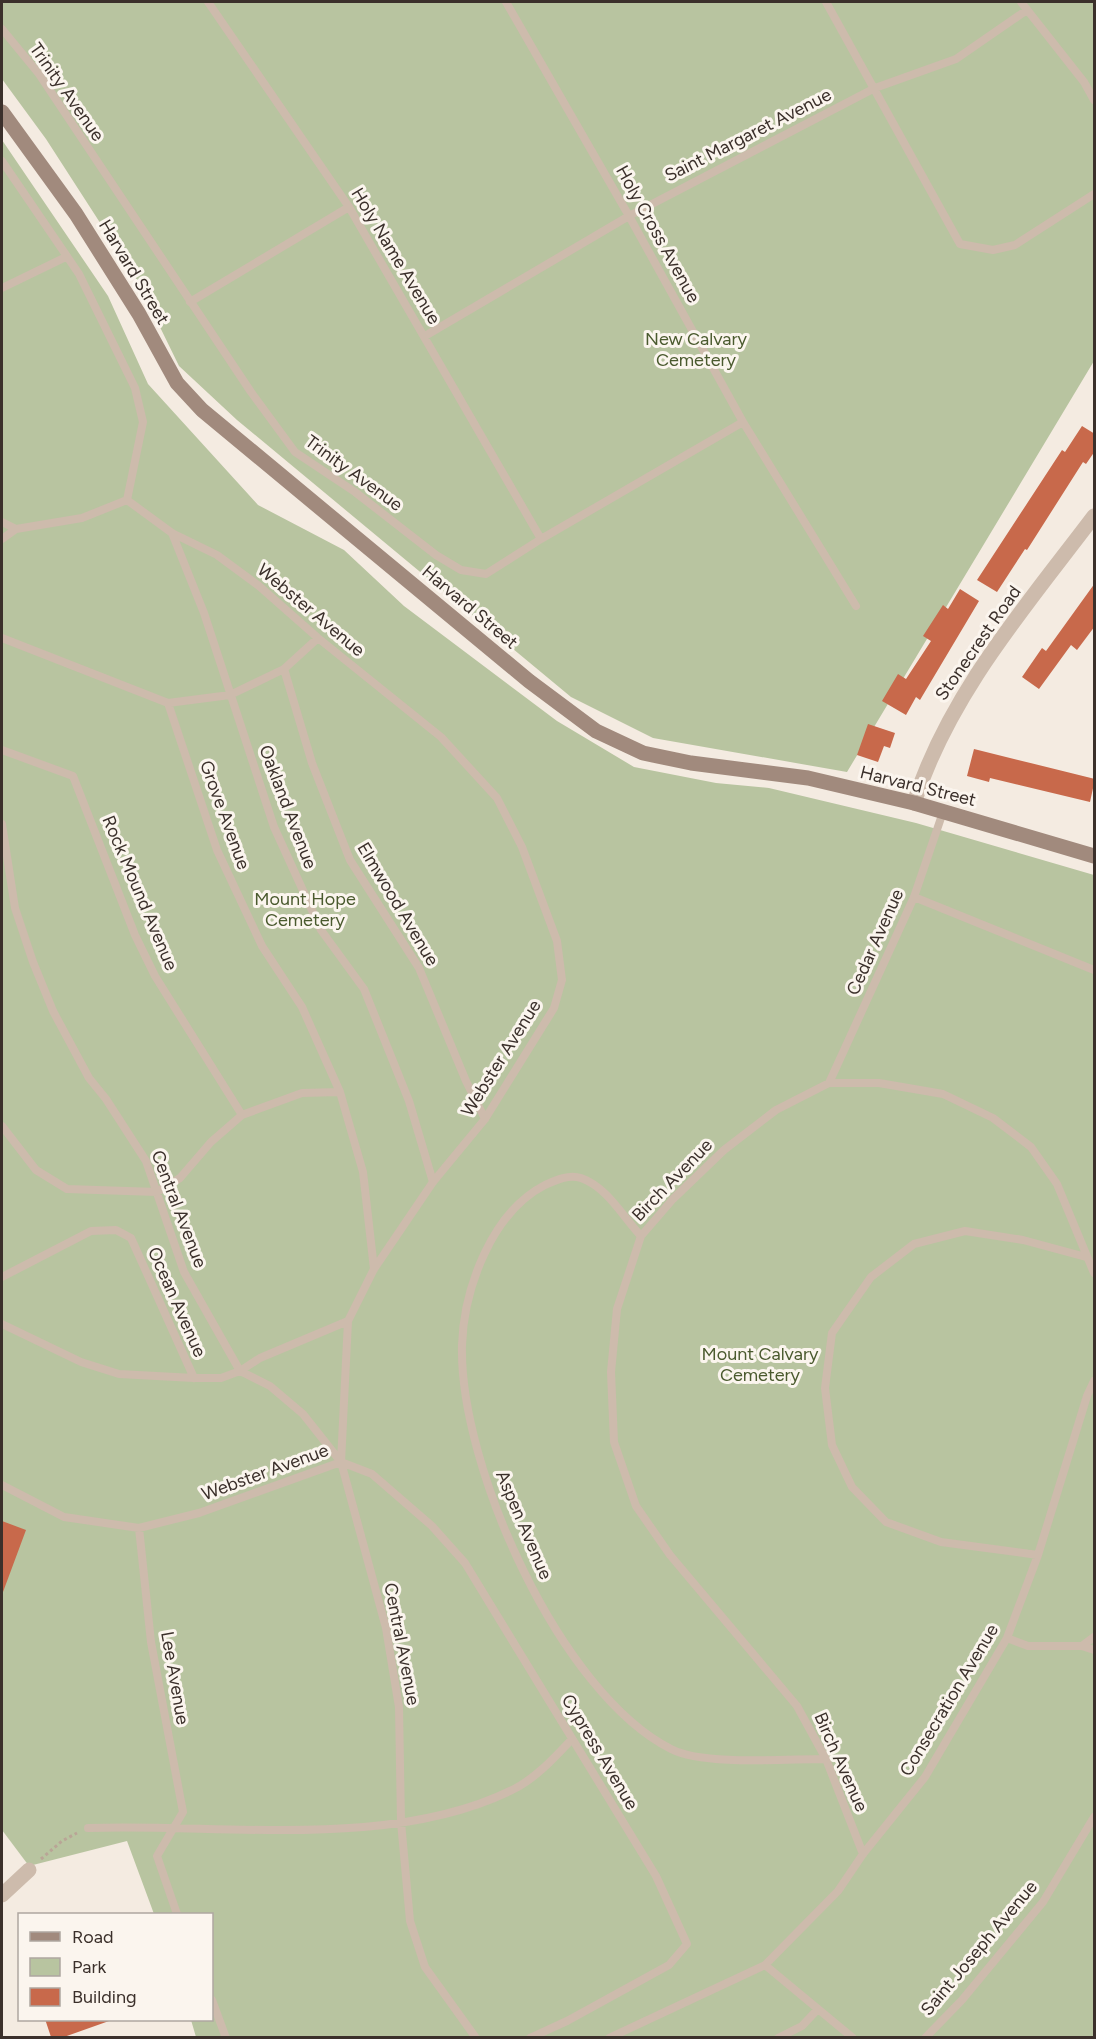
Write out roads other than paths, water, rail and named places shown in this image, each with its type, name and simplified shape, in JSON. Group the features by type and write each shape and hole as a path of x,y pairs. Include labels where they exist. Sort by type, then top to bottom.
{"main road":[{"name":"Harvard Street","path":"2,112 76,214 139,314 177,383 202,410 529,681 596,731 643,753 692,763 808,778 914,803 1095,856"}],"street":[{"name":"Stonecrest Road","path":"914,803 953,711 1005,635 1095,516"},
{"path":"2,1895 29,1870"}],"lane":[{"name":"Holy Name Avenue","path":"208,2 349,207 541,538"},
{"name":"Holy Cross Avenue","path":"506,2 629,216 743,422 856,606"},
{"path":"826,2 960,244 993,250 1015,245 1095,194"},
{"path":"1021,2 1084,81 1095,100"},
{"name":"Saint Margaret Avenue","path":"425,336 629,216 875,88 956,59 1027,10"},
{"name":"Trinity Avenue","path":"2,29 39,74 189,302 295,452 355,492 436,555 462,570 486,574 541,538 743,422"},
{"path":"2,161 79,274 135,388 143,422 127,500 82,518 16,529 2,539"},
{"path":"189,302 349,207"},
{"path":"2,288 66,257"},
{"name":"Webster Avenue","path":"2,1485 64,1517 139,1528 199,1513 342,1462 348,1321 374,1269 433,1182 485,1119 554,1008 562,980 557,941 522,847 497,798 441,737 318,639 259,586 217,555 172,533 127,500"},
{"path":"2,522 16,529"},
{"name":"Oakland Avenue","path":"172,533 204,613 274,827 321,930 364,989 410,1101 433,1182"},
{"path":"2,638 168,704 230,695 284,669 318,639"},
{"name":"Elmwood Avenue","path":"284,669 312,763 350,860 419,968 466,1081 485,1119"},
{"name":"Grove Avenue","path":"168,704 218,850 262,946 302,1007 340,1092 363,1172 374,1269"},
{"name":"Rock Mound Avenue","path":"2,750 73,776 135,935 155,976 242,1115"},
{"name":"Cedar Avenue","path":"829,1083 914,897 944,812"},
{"name":"Central Avenue","path":"2,824 15,909 53,1011 89,1078 106,1099 146,1161 184,1272 240,1371 270,1386 303,1414 342,1462 386,1628 397,1696 401,1822 410,1921 425,1967 458,2009 476,2037"},
{"path":"914,897 1095,970"},
{"name":"Birch Avenue","path":"863,1854 825,1760 797,1706 670,1555 636,1506 614,1442 610,1372 617,1309 641,1236 674,1199 724,1150 776,1110 829,1083 879,1083 943,1094 993,1118 1031,1147 1057,1184 1086,1257 1095,1273"},
{"path":"2,1126 36,1170 67,1189 158,1192 180,1178 212,1142 242,1115 302,1093 340,1092"},
{"name":"Aspen Avenue","path":"641,1236 601,1188 579,1177 560,1178 529,1193 499,1225 474,1278 462,1344 470,1421 490,1494 523,1570 572,1655 623,1716 672,1750 709,1759 825,1760"},
{"name":"Ocean Avenue","path":"2,1277 91,1231 116,1230 131,1238 194,1378"},
{"path":"1038,1555 941,1542 886,1522 852,1487 832,1444 825,1388 832,1334 871,1277 914,1244 965,1231 1023,1240 1086,1257"},
{"path":"2,1324 81,1362 110,1371 221,1378 240,1371 260,1358 348,1321"},
{"name":"Consecration Avenue","path":"609,2037 765,1965 838,1891 863,1854 925,1777 1007,1638 1038,1555 1087,1395 1095,1381"},
{"name":"Cypress Avenue","path":"342,1462 372,1474 432,1526 465,1563 656,1876 687,1944 669,1965 567,2021 530,2037"},
{"name":"Lee Avenue","path":"139,1528 151,1642 183,1812 174,1830"},
{"path":"1082,1646 1095,1637"},
{"path":"1007,1638 1028,1646 1082,1646 1095,1650"},
{"path":"88,1828 137,1826 174,1830 332,1829 401,1822 448,1813 515,1789 543,1769 572,1739"},
{"name":"Saint Joseph Avenue","path":"925,2037 962,2000 1043,1902 1095,1817"},
{"path":"174,1830 158,1856 177,1913"},
{"path":"765,1965 817,2010 853,2037"},
{"path":"213,2003 226,2037"},
{"path":"778,2037 802,2026 817,2010"}],"park label":[{"name":"New Calvary Cemetery","path":"696,349"},
{"name":"Mount Hope Cemetery","path":"305,909"},
{"name":"Mount Calvary Cemetery","path":"760,1364"}]}
